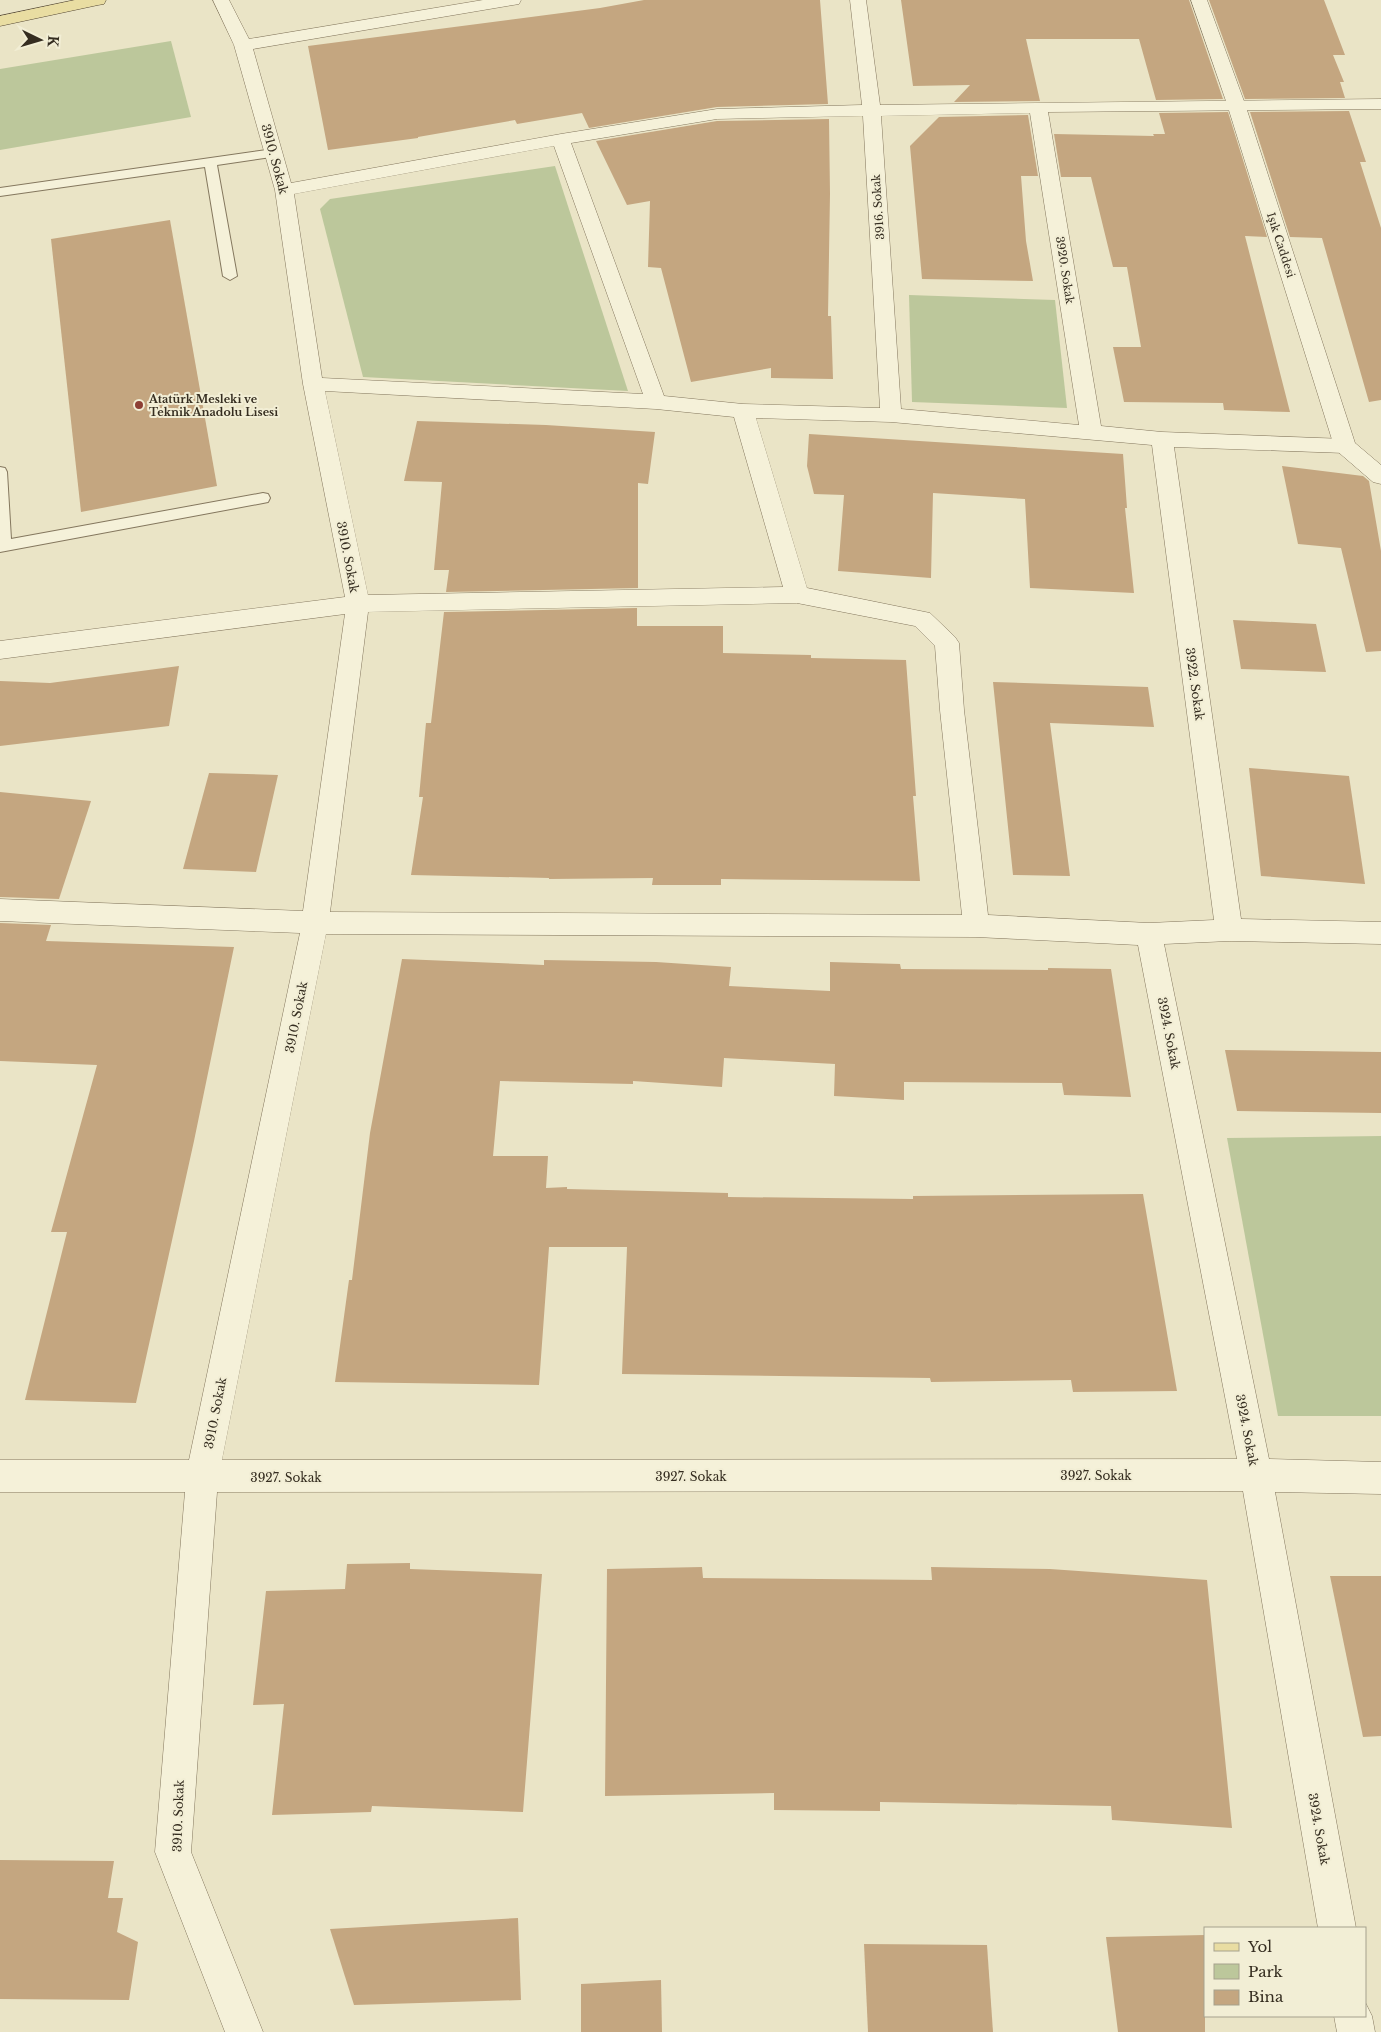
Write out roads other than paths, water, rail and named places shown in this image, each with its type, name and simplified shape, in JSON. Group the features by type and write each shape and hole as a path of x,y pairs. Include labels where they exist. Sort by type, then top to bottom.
{"main road":[{"path":"0,21 98,0"}],"street":[{"name":"3910. Sokak","path":"220,0 244,45 284,190 314,384 358,604 315,923 202,1477 174,1852 244,2032"},
{"path":"244,45 513,0"},
{"name":"3916. Sokak","path":"858,0 872,112 891,415"},
{"name":"Işık Caddesi","path":"1199,0 1236,104 1345,446"},
{"path":"284,190 561,139 717,114 1236,104 1381,104"},
{"name":"3920. Sokak","path":"1038,107 1092,432"},
{"path":"561,139 656,402"},
{"path":"314,384 656,402 743,411 891,415 1162,439 1345,446 1381,477"},
{"path":"743,411 797,595"},
{"name":"3922. Sokak","path":"1162,439 1229,930"},
{"path":"0,650 358,604 797,595 922,619 947,643 952,710 976,926"},
{"path":"0,910 315,923 976,926 1149,934 1229,930 1381,932"},
{"name":"3924. Sokak","path":"1149,934 1256,1474 1337,1927"},
{"name":"3927. Sokak","path":"0,1476 1256,1474 1381,1478"},
{"path":"1353,2017 1356,2032"}],"lane":[{"path":"0,192 274,153"},
{"path":"210,162 230,276"},
{"path":"0,472 2,547 263,498"}],"place":[{"name":"Atatürk Mesleki ve Teknik Anadolu Lisesi","path":"139,405"}]}
